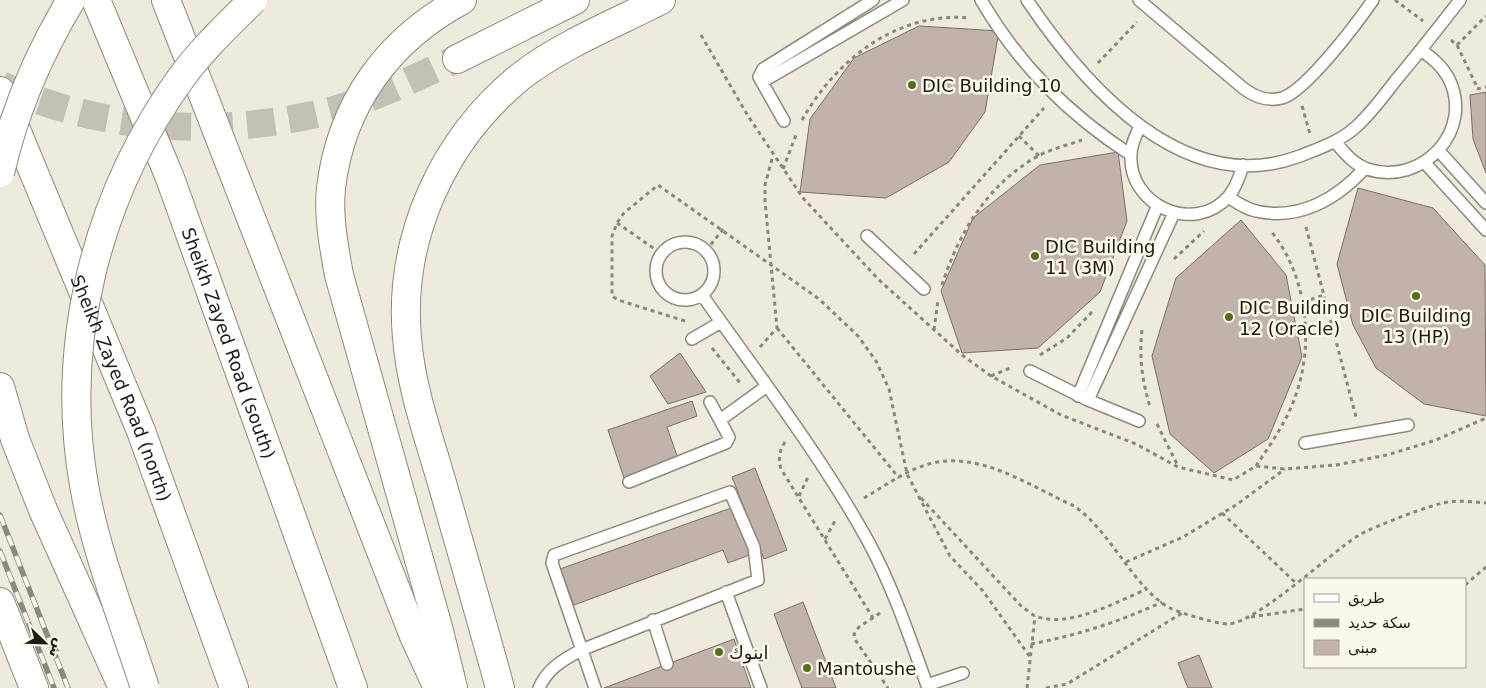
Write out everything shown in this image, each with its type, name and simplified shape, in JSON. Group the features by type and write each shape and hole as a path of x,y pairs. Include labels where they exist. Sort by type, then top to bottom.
{"main road":[{"path":"0,173 18,109 33,70 71,0"},
{"name":"Sheikh Zayed Road (south)","path":"96,0 170,178 353,688"},
{"path":"166,0 410,627 438,688"},
{"path":"145,688 97,538 84,486 78,432 77,387 81,324 106,219 127,169 152,122 182,77 217,35 253,0"},
{"path":"453,688 438,627 339,275 332,233 331,190 339,147 351,115 376,70 405,38 439,12 462,0"},
{"path":"457,59 575,0"},
{"path":"500,688 411,367 405,308 412,249 423,211 444,166 469,129 499,96 545,59 661,0"},
{"name":"Sheikh Zayed Road (north)","path":"0,91 141,431 234,688"},
{"path":"0,386 15,438 43,510 123,688"},
{"path":"0,602 34,688"}],"lane":[{"path":"784,121 759,77 762,69 873,0"},
{"path":"762,82 903,0"},
{"path":"981,0 1011,47 1055,97 1099,134 1130,155"},
{"path":"1027,0 1061,47 1086,75 1140,126 1164,143 1190,155 1218,163 1243,165 1270,164 1292,159 1335,142 1356,127 1421,50 1460,0"},
{"path":"1139,0 1243,88 1255,96 1269,100 1284,98 1296,90 1338,45 1373,0"},
{"path":"1335,142 1348,158 1365,168 1386,173 1406,171 1425,163 1439,151 1450,134 1455,116 1454,96 1448,77 1437,62 1421,50"},
{"path":"1140,126 1130,155 1133,176 1144,195 1157,206 1174,213 1194,214 1212,209 1228,197 1238,182 1243,165"},
{"path":"1439,151 1486,203"},
{"path":"1425,163 1486,230"},
{"path":"1228,197 1255,211 1280,212 1302,210 1326,202 1348,187 1365,168"},
{"path":"1083,398 1157,206"},
{"path":"1083,398 1174,213"},
{"path":"867,236 924,289"},
{"path":"678,242 688,242 698,245 706,251 712,260 714,270 708,289 702,295 692,300 681,301 663,292 658,283 657,263 669,247 678,242"},
{"path":"702,295 816,456 869,542 890,587 928,687 963,673"},
{"path":"692,339 721,322"},
{"path":"1031,365 1083,398 1139,421"},
{"path":"720,420 767,386"},
{"path":"629,482 726,443 729,437 710,402"},
{"path":"1305,444 1408,425"},
{"path":"539,688 550,670 560,661 581,650 758,580 754,547 734,496 730,492 726,491 554,555 552,563 581,650 596,688"},
{"path":"726,592 761,688"},
{"path":"654,620 667,664"}],"path":[{"path":"1395,0 1458,45 1478,89"},
{"path":"1458,45 1486,16"},
{"path":"801,122 815,96 834,73 856,54 892,31 935,20 964,17 992,20"},
{"path":"701,35 733,92 783,170 825,224 879,280 962,355 991,376 1061,415 1136,444 1178,467 1233,480 1256,466 1280,429 1294,400 1303,368 1306,335 1303,302 1289,261 1277,238 1255,211"},
{"path":"1112,49 1123,38"},
{"path":"902,268 1055,97"},
{"path":"1304,109 1309,132"},
{"path":"783,170 798,131"},
{"path":"934,330 940,291 950,260 964,230 983,203 1006,179 1039,156 1099,134"},
{"path":"1019,136 1039,156"},
{"path":"774,155 765,185 765,201 777,328 900,478"},
{"path":"1302,210 1360,435"},
{"path":"617,223 662,254"},
{"path":"706,251 723,229"},
{"path":"1171,264 1183,249 1205,231"},
{"path":"1303,302 1324,295"},
{"path":"1031,365 1067,338 1095,309"},
{"path":"1142,324 1140,362 1142,381 1150,408"},
{"path":"748,360 777,328"},
{"path":"991,376 1017,365"},
{"path":"1153,416 1178,467"},
{"path":"1256,466 1285,469 1336,464 1387,455 1436,440 1486,418"},
{"path":"785,442 780,450 781,469 873,618"},
{"path":"848,507 928,464 952,460 975,462 1074,506 1096,524 1147,589 1162,602 1182,613 1228,624 1250,617 1304,609"},
{"path":"1126,562 1183,537 1222,513 1285,469"},
{"path":"798,497 808,476"},
{"path":"917,495 1022,606 1035,616 1052,618 1086,614 1147,589"},
{"path":"1250,617 1360,535 1447,502 1486,503"},
{"path":"1222,513 1296,583"},
{"path":"824,539 835,521"},
{"path":"1466,584 1486,567"},
{"path":"1031,644 1094,630 1120,621 1162,602"},
{"path":"880,613 858,627 854,634 856,641 888,688"},
{"path":"1046,688 1067,684 1182,613"},
{"path":"1027,688 1035,616"}],"building":[{"name":"DIC Building 10","path":"919,26 999,31 985,112 949,162 886,198 800,192 810,119 854,58"},
{"path":"1486,92 1486,173 1473,139 1470,95"},
{"name":"DIC Building 11 (3M)","path":"1118,152 1127,221 1100,292 1038,348 962,353 941,291 973,218 1040,165"},
{"name":"DIC Building 13 (HP)","path":"1358,188 1433,208 1485,265 1486,416 1424,404 1376,368 1353,325 1337,264"},
{"name":"DIC Building 12 (Oracle)","path":"1241,220 1286,275 1302,357 1268,439 1214,473 1170,434 1152,356 1176,278"},
{"path":"680,353 706,392 668,404 650,376"},
{"path":"692,401 697,416 667,427 678,459 624,478 608,430"},
{"path":"755,468 787,550 764,559 732,477"},
{"path":"734,507 752,554 728,563 723,550 574,605 560,569"},
{"path":"803,602 836,688 802,688 774,614"},
{"name":"اينوك","path":"734,639 751,688 604,688"},
{"path":"1199,655 1212,688 1188,688 1178,663"}],"tunnel":[{"path":"1,85 41,101 82,113 124,121 167,126 210,127 296,118 337,109 383,92 457,59"}],"railway":[{"path":"0,515 68,688"},
{"path":"0,551 54,688"}],"place":[{"name":"DIC Building 10","path":"912,85"},
{"name":"DIC Building 11 (3M)","path":"1035,256"},
{"name":"DIC Building 13 (HP)","path":"1416,296"},
{"name":"DIC Building 12 (Oracle)","path":"1229,317"},
{"name":"اينوك","path":"719,652"},
{"name":"Mantoushe","path":"807,668"}]}
